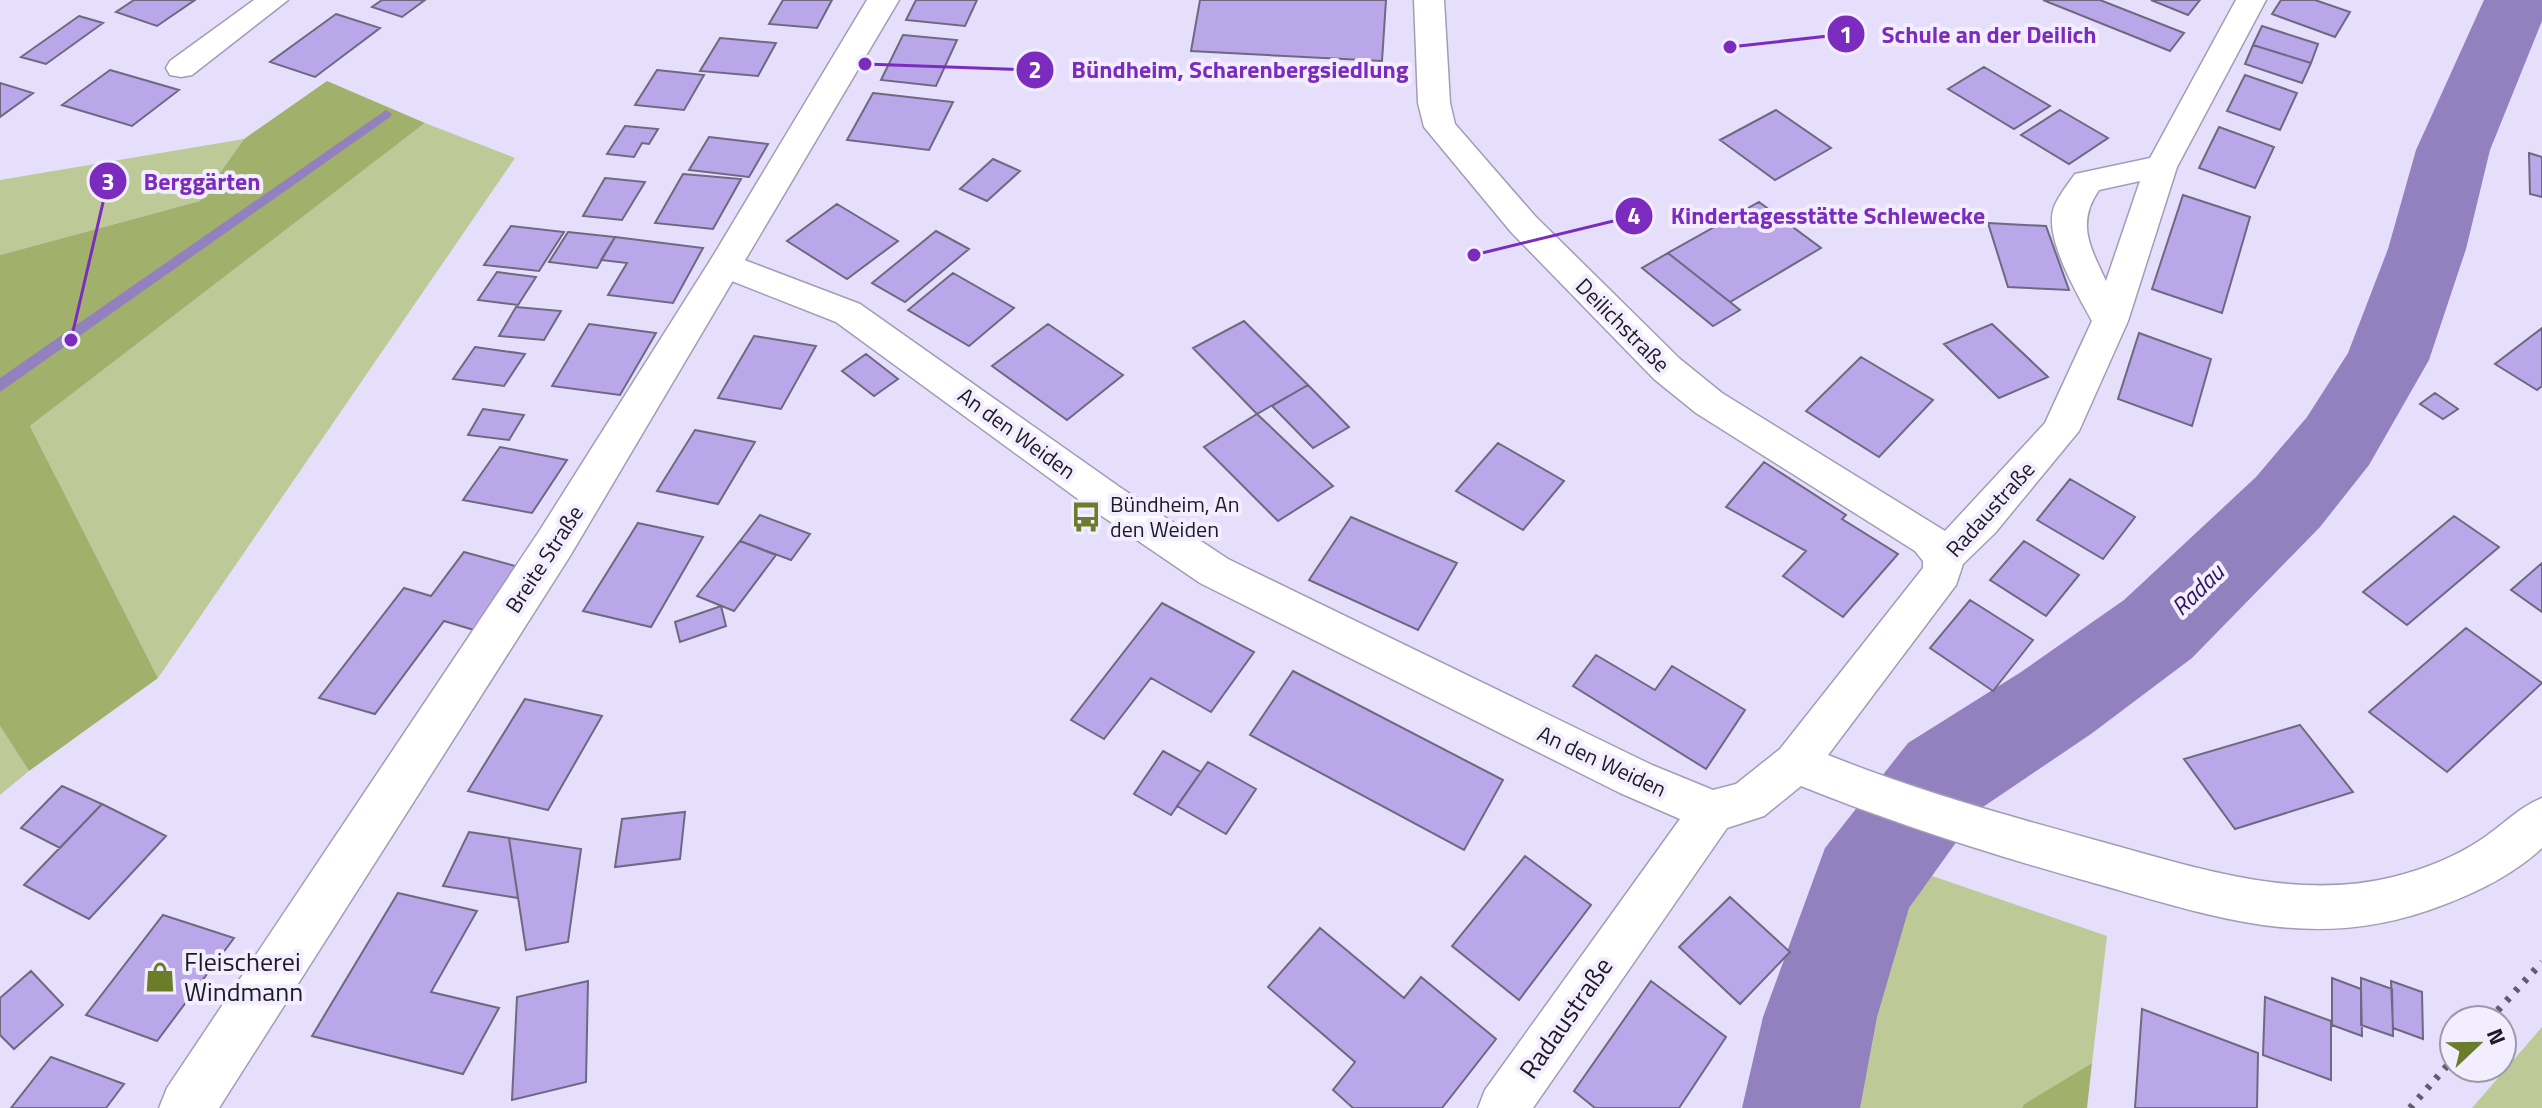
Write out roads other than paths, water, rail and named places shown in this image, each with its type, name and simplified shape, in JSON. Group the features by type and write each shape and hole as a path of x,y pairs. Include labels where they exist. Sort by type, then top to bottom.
{"street":[{"path":"181,68 273,0"},
{"name":"Breite Straße","path":"187,1108 555,543 726,265 883,0"},
{"name":"Deilichstraße","path":"1429,0 1434,103 1440,127 1523,224 1667,369 1709,403 1929,540 1944,557"},
{"name":"Radaustraße","path":"1796,763 1942,573 1944,557 1981,522 2060,431 2110,321 2161,167 2251,0"},
{"path":"2110,321 2093,291 2077,249 2070,211 2087,182 2161,167"},
{"name":"An den Weiden","path":"726,265 848,313 1107,499 1214,571 1636,779 1712,811"},
{"path":"1712,811 1748,801 1796,763 1870,794 1969,827 2177,885 2260,902 2334,908 2395,899 2476,868 2522,839 2542,819"},
{"name":"Radaustraße","path":"1503,1108 1712,811"}],"waterway":[{"name":"Radau","path":"1801,1108 1820,1017 1863,884 1944,776 2056,703 2158,629 2288,502 2338,441 2387,360 2427,249 2453,150 2517,0"},
{"path":"0,386 386,114"}],"railway":[{"path":"2504,1004 2542,962"},
{"path":"2410,1108 2438,1076"}],"place":[{"name":"Schule an der Deilich","path":"1730,47"},
{"name":"Bündheim, Scharenbergsiedlung","path":"865,64"},
{"name":"Kindertagesstätte Schlewecke","path":"1474,255"},
{"name":"Berggärten","path":"71,340"},
{"name":"Bündheim, An den Weiden","path":"1086,517"},
{"name":"Fleischerei Windmann","path":"160,977"}]}
